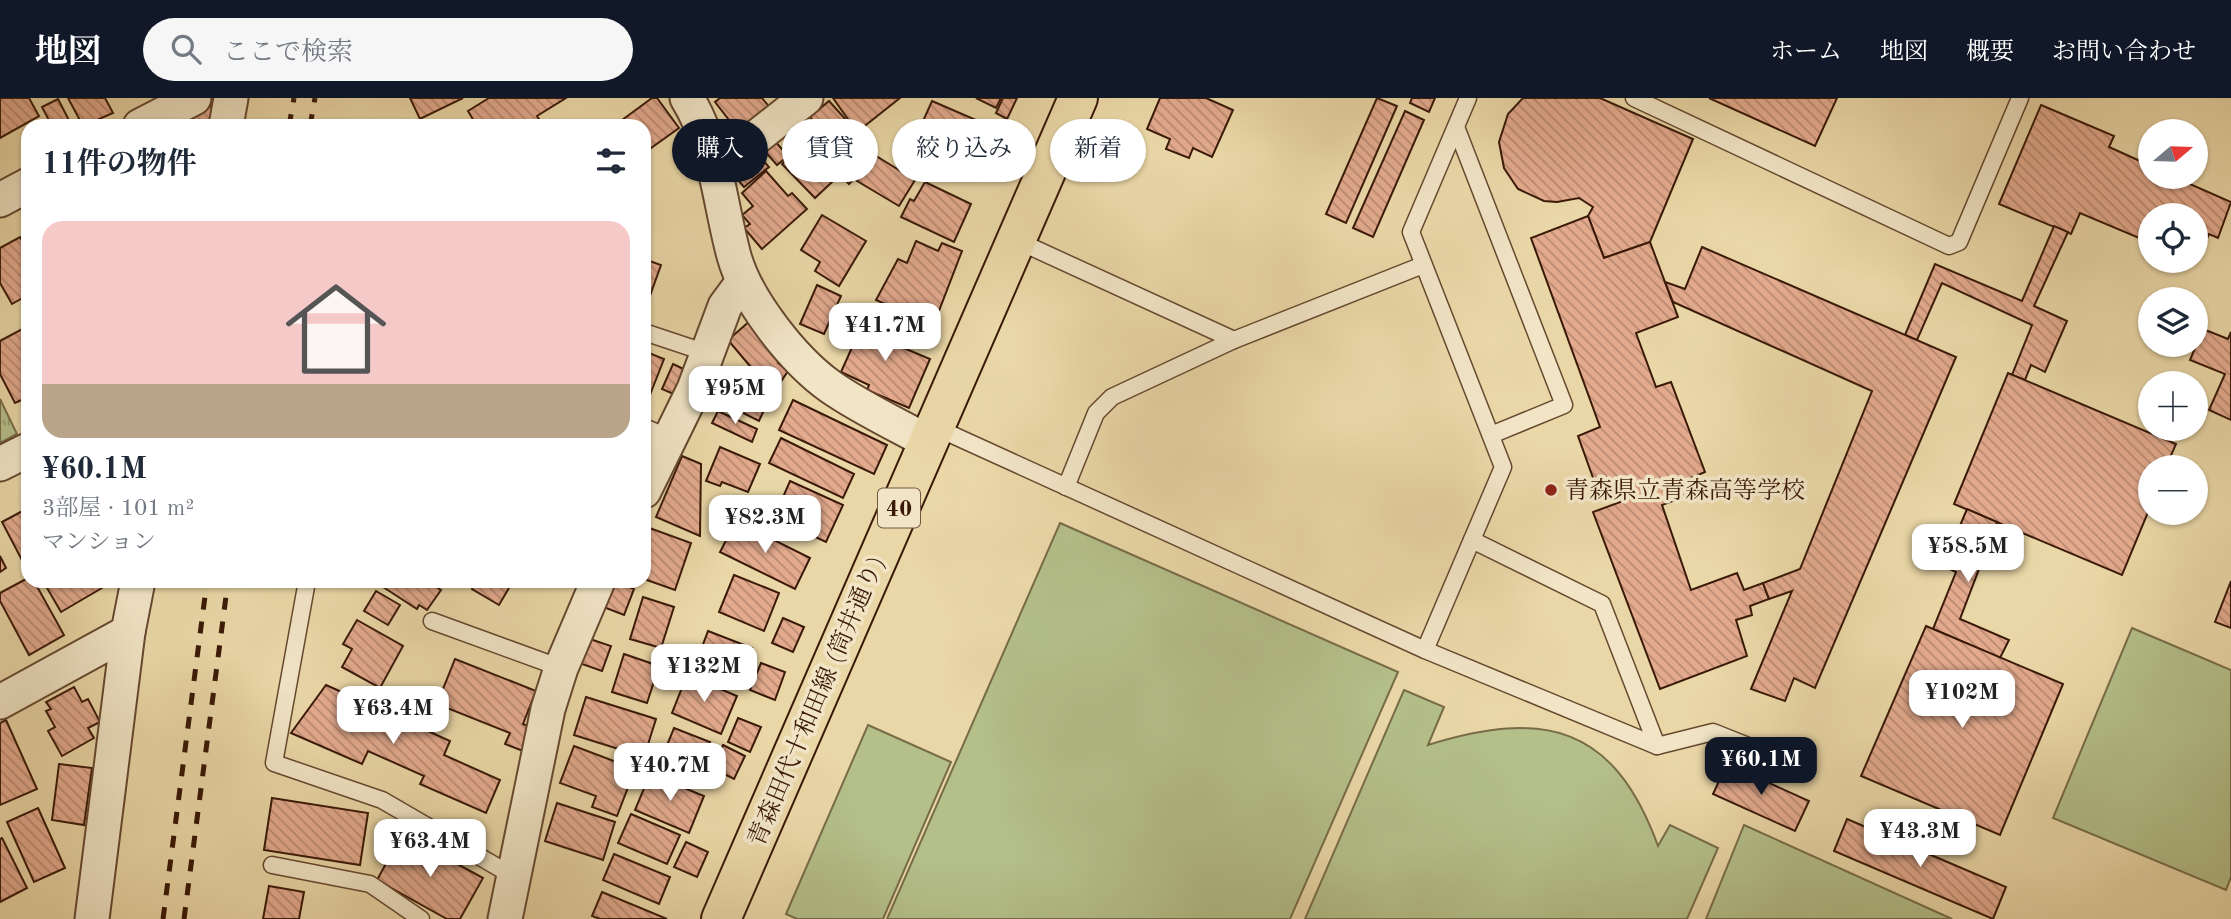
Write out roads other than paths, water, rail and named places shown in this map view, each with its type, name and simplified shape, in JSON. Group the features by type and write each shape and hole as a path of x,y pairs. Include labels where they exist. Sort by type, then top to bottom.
{"main road":[{"name":"青森田代十和田線 (筒井通り)","path":"721,919 1078,98"}],"street":[{"path":"145,114 194,98"},
{"path":"227,119 231,98"},
{"path":"687,98 700,119"},
{"path":"768,128 806,98"},
{"path":"719,182 742,283 792,348 829,386 932,435"},
{"path":"0,200 21,189"},
{"path":"651,462 658,433 707,353 724,306 742,283"},
{"path":"0,464 21,454"},
{"path":"83,914 137,588"},
{"path":"505,919 548,709 561,668 595,588"},
{"path":"0,702 128,632"}],"lane":[{"path":"1425,650 1503,467 1410,232 1468,98"},
{"path":"1634,98 1949,246 1959,242 2020,98"},
{"path":"1456,127 1564,405 1491,435"},
{"path":"1018,241 1234,340"},
{"path":"1066,486 1096,413 1112,397 1234,340 1423,265"},
{"path":"651,334 707,353"},
{"path":"932,435 1066,486 1425,650 1657,746 1713,732 1791,764"},
{"path":"1472,540 1602,604 1657,746"},
{"path":"306,588 274,763 382,800 513,876"},
{"path":"432,621 561,668"},
{"path":"272,865 370,884 421,919"}],"railway":[{"path":"290,119 294,98"},
{"path":"311,119 315,98"},
{"path":"163,919 206,588"},
{"path":"184,919 227,588"}],"place":[{"name":"青森県立青森高等学校","path":"1551,490"}]}
